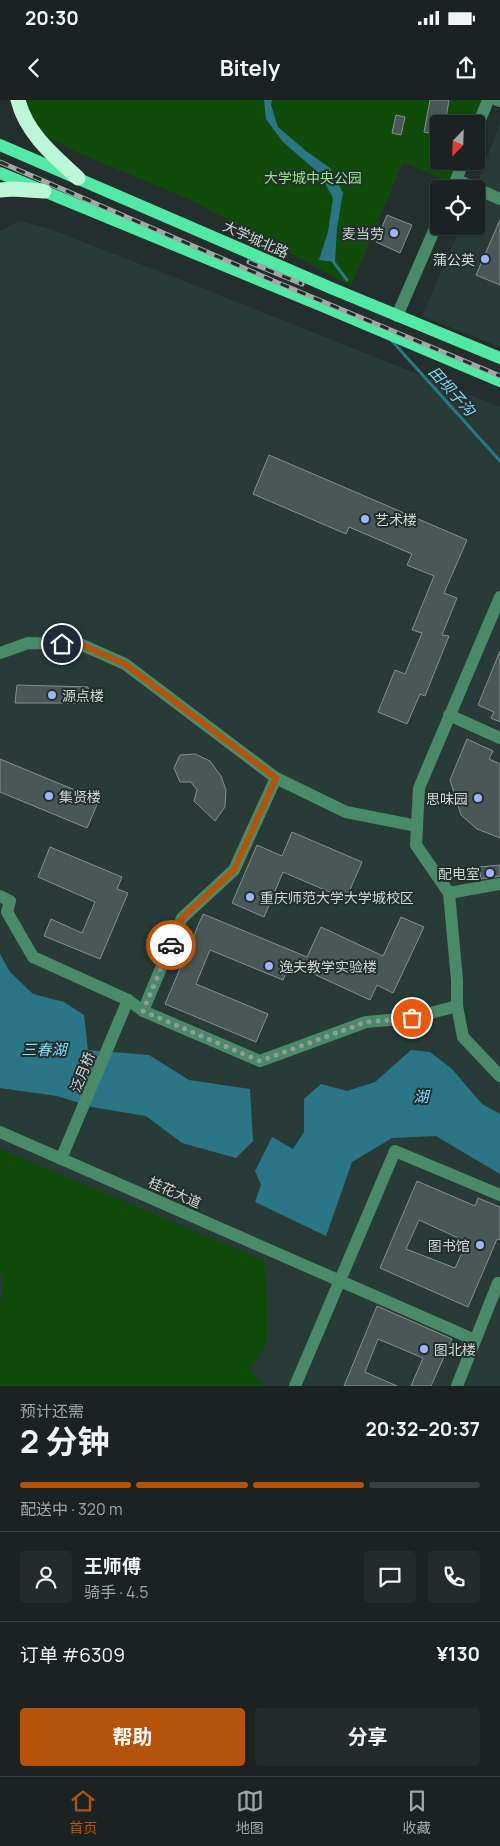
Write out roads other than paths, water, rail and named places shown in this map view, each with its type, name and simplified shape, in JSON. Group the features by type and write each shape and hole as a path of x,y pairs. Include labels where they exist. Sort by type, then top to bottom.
{"highway":[{"path":"18,100 21,112 46,148 78,178"},
{"path":"0,190 44,191"}],"main road":[{"name":"大学城北路","path":"0,145 392,314 500,358"},
{"path":"0,173 325,306 500,381"},
{"path":"226,266 234,246"}],"street":[{"path":"482,115 488,100"},
{"path":"485,194 500,198"},
{"path":"392,314 431,235"},
{"path":"500,597 419,788 416,845 449,893 457,980 457,1006 463,1037 500,1076"},
{"path":"0,653 28,643 80,644 125,664 276,778 346,812 417,826"},
{"path":"449,715 500,738"},
{"path":"143,1011 182,918 234,870 276,778"},
{"path":"449,893 500,884"},
{"path":"0,896 10,901 7,912 33,957 128,1000 143,1011 260,1061 366,1022 412,1018 457,1006"},
{"name":"泛月桥","path":"61,1159 128,1000"},
{"name":"桂花大道","path":"0,1132 475,1340"},
{"path":"295,1386 395,1151 500,1195"},
{"path":"457,1386 498,1283 500,1283"}],"water":[{"path":"264,100 272,100 271,105 278,127 306,151 330,168 343,193 337,228 335,262 319,260 328,232 333,198 320,174 283,142 266,119"},
{"name":"三春湖","path":"0,954 10,972 33,994 64,1002 84,1015 88,1050 149,1055 189,1080 250,1089 253,1141 236,1158 182,1143 146,1116 92,1107 57,1096 0,1088"},
{"name":"湖","path":"411,1050 430,1052 452,1069 482,1104 500,1114 500,1174 436,1136 392,1138 352,1162 326,1236 255,1202 261,1185 255,1171 272,1137 293,1149 304,1132 304,1099 321,1084 347,1091 375,1082"}],"waterway":[{"name":"田坝子沟","path":"332,260 347,280"},
{"name":"田坝子沟","path":"392,341 500,461"}],"railway":[{"path":"0,162 276,282 500,376"},
{"path":"249,262 302,284"}],"place":[{"name":"麦当劳","path":"394,233"},
{"name":"蒲公英","path":"485,259"},
{"name":"艺术楼","path":"365,519"},
{"name":"源点楼","path":"52,695"},
{"name":"集贤楼","path":"49,796"},
{"name":"思味园","path":"478,798"},
{"name":"配电室","path":"490,873"},
{"name":"重庆师范大学大学城校区","path":"250,897"},
{"name":"逸夫教学实验楼","path":"269,966"},
{"name":"图书馆","path":"480,1245"},
{"name":"图北楼","path":"424,1349"}],"park label":[{"name":"大学城中央公园","path":"313,177"}]}
